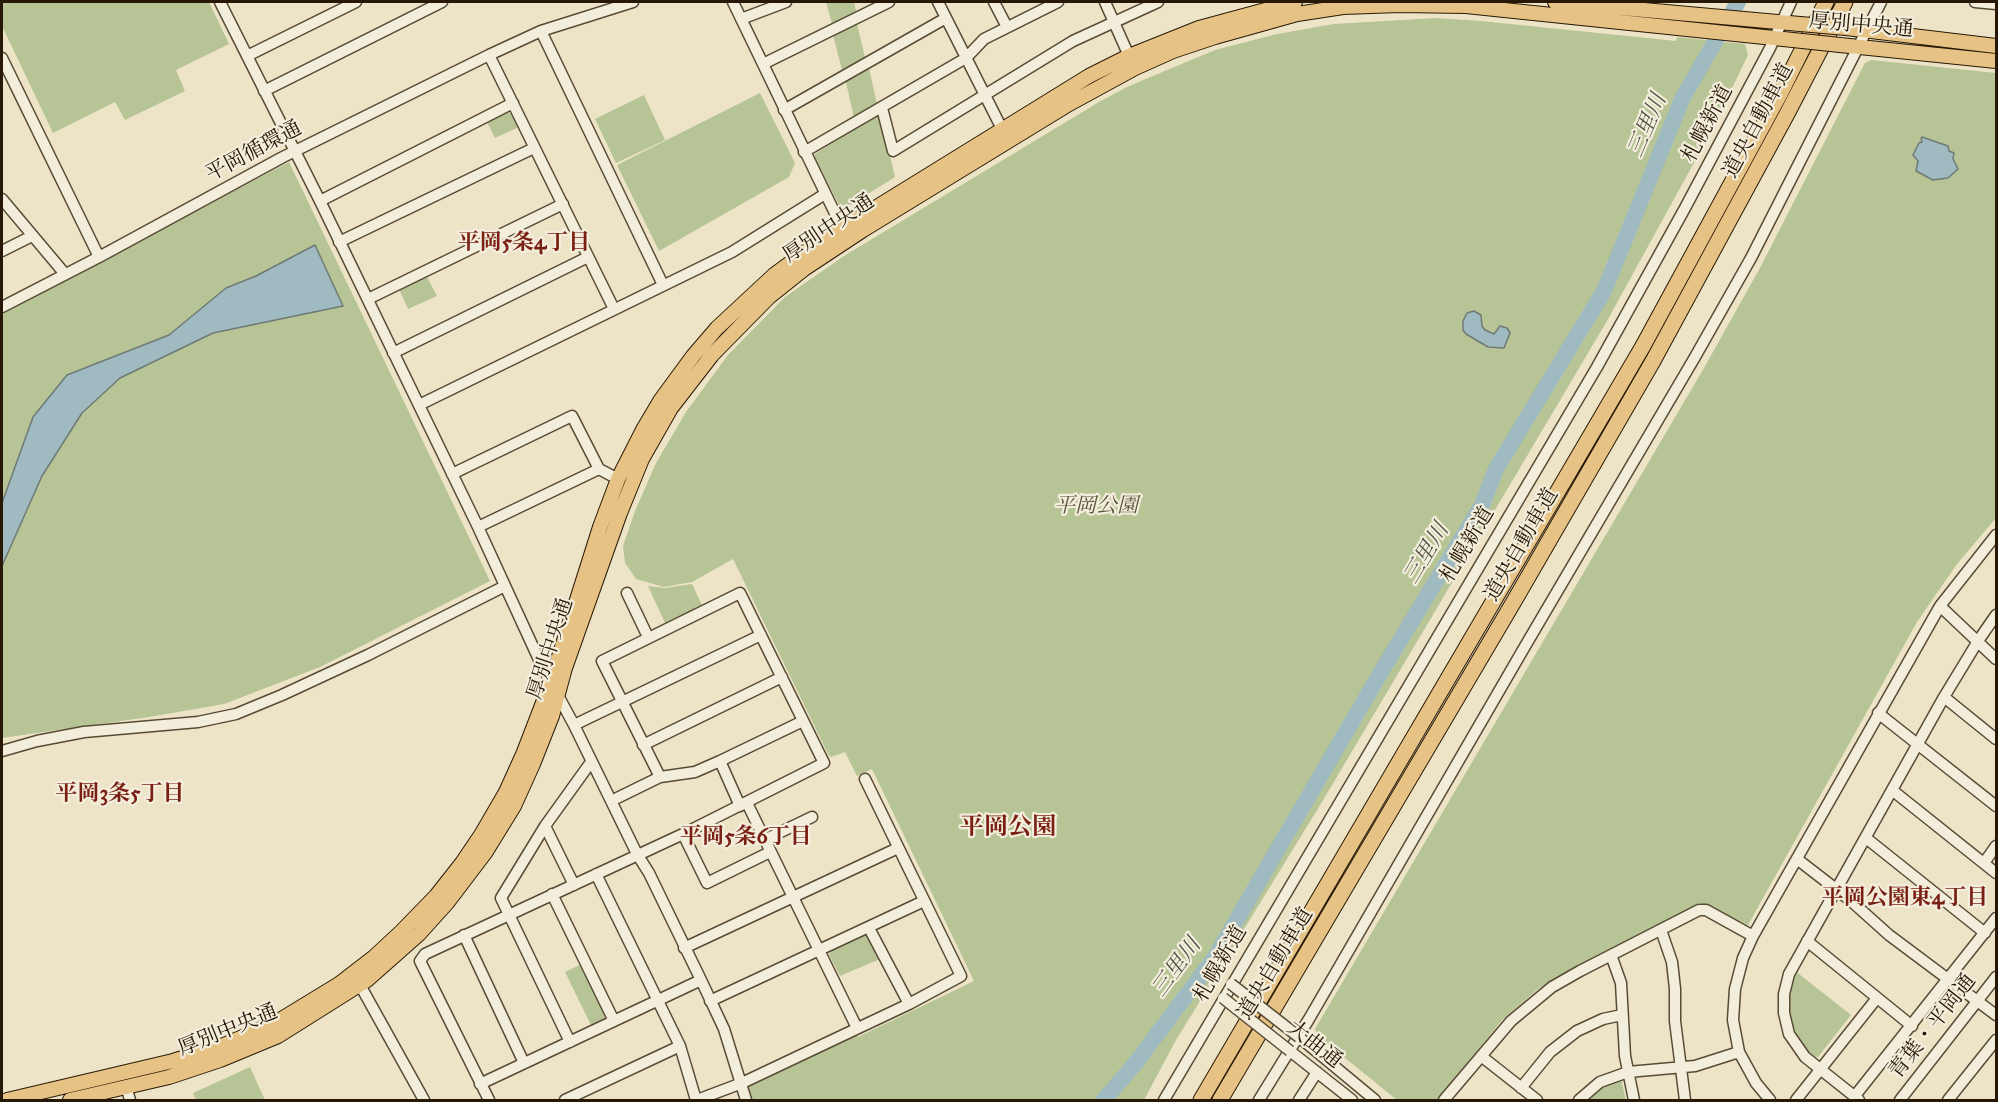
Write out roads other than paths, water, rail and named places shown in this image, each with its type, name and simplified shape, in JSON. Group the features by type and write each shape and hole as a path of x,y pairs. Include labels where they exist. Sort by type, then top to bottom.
{"highway":[{"name":"道央自動車道","path":"1201,1101 1644,346 1826,2"},
{"name":"道央自動車道","path":"1220,1101 1653,361 1845,2"}],"main road":[{"name":"厚別中央通","path":"1555,2 1867,30 1996,46"},
{"name":"厚別中央通","path":"70,1101 169,1077 220,1060 278,1036 360,985 419,934 447,903 485,853 514,806 552,716 565,668 620,513 642,459 671,408 698,371 745,319 845,234 1002,129 1089,76 1129,56 1199,28 1296,6 1466,4 1774,39 1996,61"},
{"name":"厚別中央通","path":"7,1101 126,1073 224,1045 275,1023 339,984 367,962 401,932 436,896 481,835 506,792 524,753 551,682 600,527 618,479 660,401 681,370 711,335 746,299 774,275 1135,68 1173,51 1296,6"}],"street":[{"path":"220,2 368,299 551,682 701,980 724,1029 746,1101"},
{"path":"247,56 356,2"},
{"path":"264,91 442,2"},
{"name":"平岡循環通","path":"2,307 295,152 489,55 541,31 633,2"},
{"path":"733,2 845,234"},
{"path":"741,19 786,2"},
{"path":"763,64 889,2"},
{"path":"938,2 1002,129"},
{"path":"994,2 1007,27"},
{"path":"1104,2 1129,56"},
{"path":"882,108 893,151 1073,40 1158,2"},
{"name":"札幌新道","path":"1164,1101 1597,367 1686,208 1791,2"},
{"path":"1260,1101 1751,258 1881,2"},
{"path":"1975,2 1996,4"},
{"path":"804,152 966,58 984,39 1053,3"},
{"path":"784,110 946,18"},
{"path":"541,31 663,285"},
{"path":"489,55 614,309"},
{"path":"2,58 99,256"},
{"path":"320,201 513,103"},
{"path":"339,242 534,148"},
{"path":"419,405 732,252 825,194"},
{"path":"2,198 65,274"},
{"path":"368,299 563,204"},
{"path":"2,252 32,236"},
{"path":"393,353 588,257"},
{"path":"452,474 572,416 599,469 618,479"},
{"path":"478,527 599,469"},
{"path":"1770,1101 1756,1083 1739,1052 1733,1020 1734,990 1743,958 1753,936 1940,606 1996,535"},
{"path":"2,751 37,741 84,732 198,722 236,714 368,655 505,586"},
{"path":"627,593 648,637"},
{"path":"489,1101 420,961 425,954 682,834 824,763 740,593 602,661 660,777"},
{"path":"1940,606 1996,659"},
{"path":"1996,615 1944,698 1789,974 1784,994 1784,1013 1789,1034 1805,1057 1857,1099 1996,918"},
{"path":"574,725 762,635"},
{"path":"643,745 782,677"},
{"path":"1944,698 1996,739"},
{"path":"1878,713 1996,806"},
{"path":"610,801 660,777 695,772 803,721"},
{"path":"720,761 764,840 857,1028"},
{"path":"570,1042 501,898 546,826 591,762"},
{"path":"596,874 680,1046 696,1101 742,1083 909,1004 961,976 865,779"},
{"path":"1892,790 1996,873"},
{"path":"764,840 812,817"},
{"path":"546,826 574,885"},
{"path":"682,834 706,883 770,852"},
{"path":"1866,838 1985,933"},
{"path":"1984,862 1996,846"},
{"path":"684,948 898,848"},
{"path":"1797,859 1889,935 1996,1015"},
{"path":"552,894 614,1021"},
{"path":"710,1001 924,901"},
{"path":"1445,1100 1511,1021 1530,1004 1580,971 1699,910 1706,910 1753,936"},
{"path":"869,928 909,1004"},
{"path":"1661,930 1672,962 1675,1021 1685,1101"},
{"path":"464,935 524,1063"},
{"path":"1807,941 1912,1026"},
{"path":"1611,955 1621,982 1625,1056 1634,1101"},
{"name":"青葉・平岡通","path":"1899,1101 1996,977"},
{"path":"480,1084 701,980"},
{"name":"大曲通","path":"1231,984 1375,1101"},
{"path":"360,985 424,1101"},
{"name":"大曲通","path":"1223,998 1352,1101"},
{"path":"1796,1101 1877,998"},
{"path":"1521,1088 1550,1052 1577,1031 1603,1019 1623,1015"},
{"path":"1948,1101 1996,1040"},
{"path":"565,1101 680,1046"},
{"path":"1579,1101 1600,1082 1628,1072 1695,1066 1739,1052"},
{"path":"1482,1056 1537,1101"},
{"path":"1299,1101 1317,1072"},
{"path":"126,1086 130,1101"}],"water":[{"path":"1922,137 1948,146 1949,151 1954,153 1953,159 1958,169 1948,178 1933,180 1916,171 1918,161 1913,155 1919,143 1922,142"},
{"path":"315,245 343,306 213,333 120,378 82,413 42,476 2,566 2,503 33,417 67,375 169,335 226,288 256,276"},
{"path":"1474,311 1481,315 1482,326 1485,330 1494,334 1500,326 1507,328 1510,333 1504,348 1488,347 1466,334 1463,330 1463,321 1467,313"}],"waterway":[{"name":"三里川","path":"1104,1100 1134,1065 1215,957 1381,672 1482,505 1496,469 1604,291 1683,97 1738,2"}],"district":[{"name":"平岡5条4丁目","path":"524,244"},
{"name":"平岡3条5丁目","path":"120,795"},
{"name":"平岡公園","path":"1008,828"},
{"name":"平岡5条6丁目","path":"746,838"},
{"name":"平岡公園東4丁目","path":"1905,899"}]}
